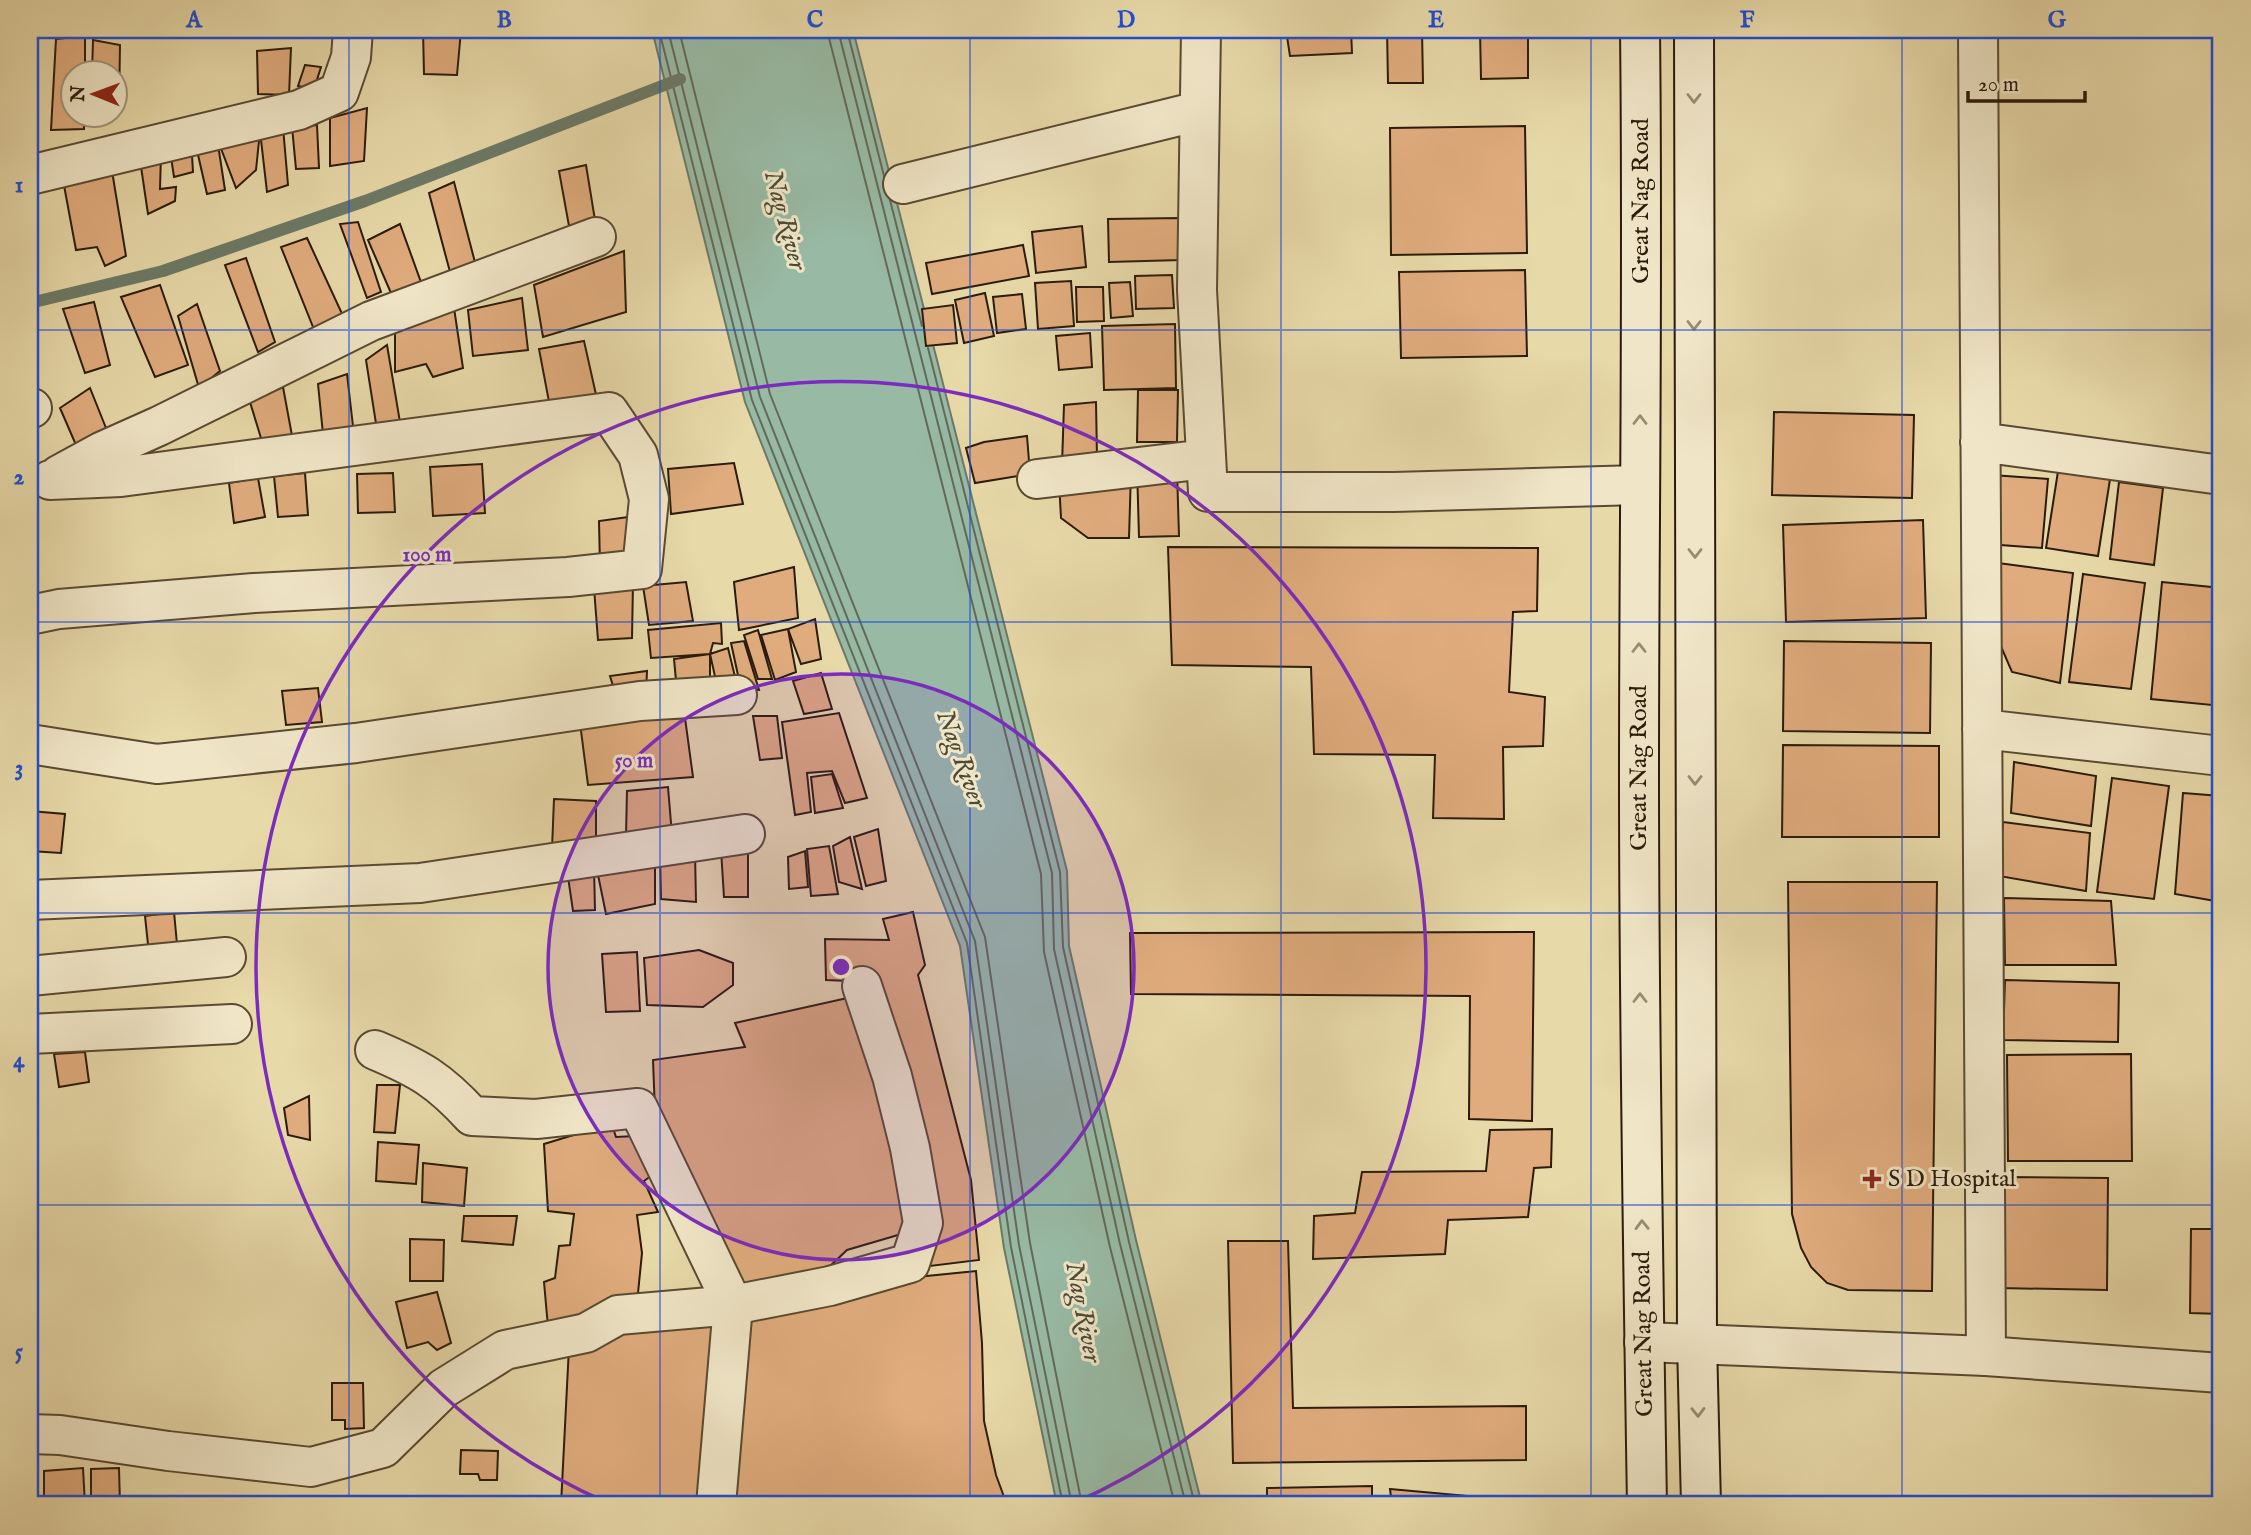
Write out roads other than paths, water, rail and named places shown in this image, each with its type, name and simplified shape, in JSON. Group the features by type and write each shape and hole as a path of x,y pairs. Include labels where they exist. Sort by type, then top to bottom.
{"street":[{"path":"30,175 299,110 338,92 351,57 353,30"},
{"path":"1200,30 1197,290 1208,492 1394,492 1639,485"},
{"name":"Great Nag Road","path":"1640,30 1642,189 1639,782 1647,1505"},
{"path":"1693,30 1697,1343 1701,1505"},
{"path":"1978,30 1986,1356"},
{"path":"903,184 1199,111"},
{"path":"40,486 103,451 371,321 596,237"},
{"path":"30,615 59,609 254,593 569,577 642,569 649,499 638,455 609,412 40,486"},
{"path":"1980,442 2221,475"},
{"path":"1037,479 1206,459"},
{"path":"30,744 157,764 356,743 640,701 737,695"},
{"path":"1982,729 2221,756"},
{"path":"30,900 420,883 746,834"},
{"path":"30,976 226,957"},
{"path":"30,1434 60,1435 168,1451 311,1467 383,1448 444,1388 505,1350 586,1333 618,1315 733,1305 830,1286 910,1263 923,1223 910,1148 892,1076 862,986"},
{"path":"30,1034 232,1024"},
{"path":"375,1050 419,1069 449,1090 472,1116 536,1119 638,1108 733,1305 716,1505"},
{"path":"1644,1342 1986,1356 2221,1373"}],"water":[{"name":"Nag River","path":"652,30 853,30 1067,871 1069,946 1136,1240 1202,1505 1057,1505 1004,1248 960,946 745,402"}],"waterway":[{"path":"30,303 163,271 365,201 680,79"}],"place":[{"name":"S D Hospital","path":"1872,1179"}]}
